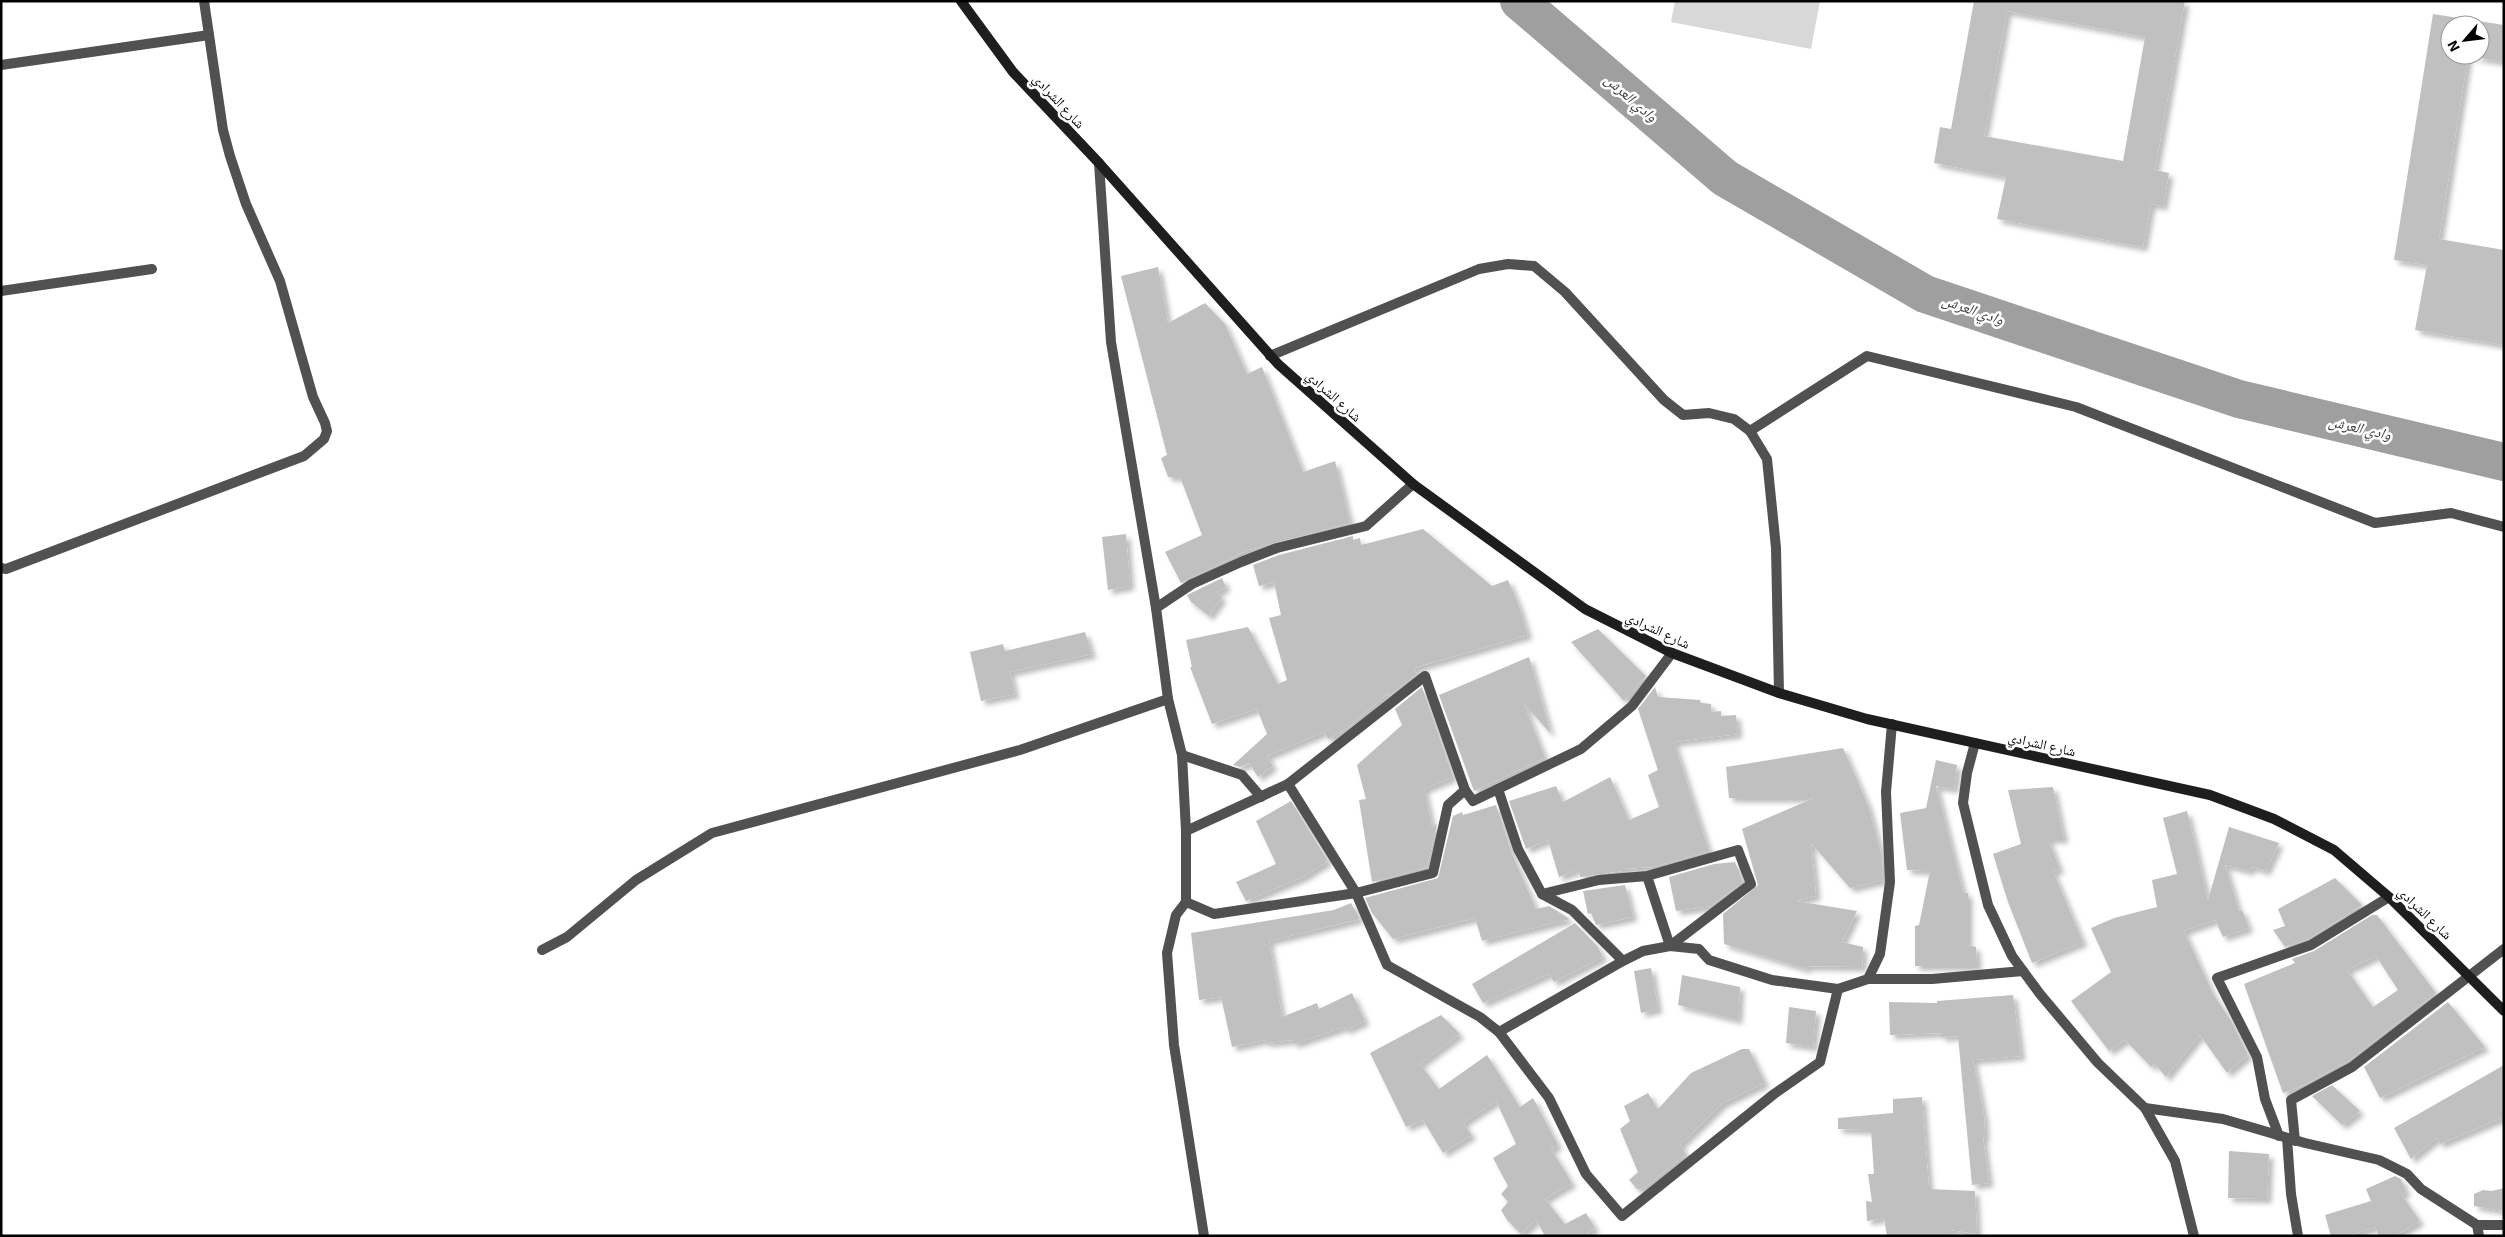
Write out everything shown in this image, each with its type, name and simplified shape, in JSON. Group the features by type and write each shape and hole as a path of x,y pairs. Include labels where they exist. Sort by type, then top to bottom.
{"street":[{"path":"1,568 6,569 304,456 324,439 327,431 325,422 312,397 280,281 246,204 230,156 223,130 204,1"},
{"name":"شارع الشرادي","path":"961,1 1013,72 1099,164 1270,356 1413,484 1585,609 1672,653 1779,693 1892,724 2210,795 2274,819 2334,850 2389,897 2504,1011"},
{"path":"1,65 209,35"},
{"path":"1099,164 1111,342 1156,608 1168,699 1182,755 1186,832 1186,902 1176,915 1167,954 1174,1045 1204,1236"},
{"path":"1270,356 1479,269 1508,264 1534,266 1565,292 1664,400 1684,415 1709,413 1734,419 1750,431 1767,459 1776,548 1779,693"},
{"path":"1,291 152,269"},
{"path":"1750,431 1868,356 2076,407 2375,523 2451,513 2504,527"},
{"path":"1156,608 1192,584 1241,562 1277,548 1366,526 1413,484"},
{"path":"1186,832 1288,784 1425,676 1465,790 1472,801 1581,749 1632,706 1672,653"},
{"path":"542,950 567,937 636,880 712,833 1020,750 1168,699"},
{"path":"1868,979 1880,954 1890,882 1886,792 1892,724"},
{"path":"1975,743 1967,773 1963,803 1988,905 2012,956 2098,1063 2145,1108 2175,1161 2194,1236"},
{"path":"1182,755 1242,775 1262,797"},
{"path":"1288,784 1356,894 1388,965 1480,1017 1499,1032 1549,1098 1586,1174 1622,1216 1774,1094 1820,1062 1838,989"},
{"path":"1498,789 1518,849 1542,894 1572,910 1623,962"},
{"path":"1186,902 1214,914 1356,894 1433,873 1448,805 1465,790"},
{"path":"1542,894 1599,880 1647,876 1738,850 1751,884 1670,946"},
{"path":"1647,876 1670,946"},
{"path":"2287,1138 2265,1099 2257,1057 2217,978 2311,945 2389,897"},
{"path":"1499,1032 1643,951 1670,946 1699,949 1709,960 1772,980 1838,989 1868,979 1932,979 2024,971"},
{"path":"2298,1236 2291,1194 2287,1138 2291,1100 2352,1067 2504,949"},
{"path":"2145,1108 2223,1119 2287,1138 2379,1160 2407,1174 2422,1189 2478,1231 2504,1225"}],"shaded area":[{"path":"1675,1 1820,1 1811,49 1671,22"}],"building":[{"path":"1974,1 2185,1 2155,170 2169,173 2163,206 2151,204 2143,247 1997,219 2006,177 1934,163 1940,127 1951,129","holes":["2007,11 2145,37 2123,161 1984,136"]},
{"path":"2433,14 2440,15 2440,65 2467,65 2439,239 2504,250 2504,345 2415,330 2427,265 2394,260"},
{"path":"2490,23 2504,25 2504,62 2490,60"},
{"path":"1158,267 1168,323 1205,303 1225,324 1247,374 1262,367 1303,472 1335,461 1350,523 1248,550 1181,583 1165,552 1202,535 1180,477 1168,477 1161,458 1167,455 1121,276"},
{"path":"1423,529 1492,586 1508,580 1518,603 1528,635 1414,668 1417,674 1389,696 1388,693 1348,728 1328,739 1324,732 1267,756 1273,766 1258,777 1249,763 1240,767 1233,765 1267,734 1257,709 1212,724 1190,667 1192,667 1186,640 1248,627 1278,684 1287,680 1269,618 1281,615 1274,582 1259,586 1253,565 1279,555 1353,536 1353,540 1360,538 1361,545"},
{"path":"1126,534 1130,586 1108,590 1102,537"},
{"path":"1222,578 1226,587 1217,592 1222,598 1209,616 1191,602 1187,595"},
{"path":"1598,629 1646,676 1624,701 1571,642"},
{"path":"1085,632 1092,654 1010,672 1015,694 981,701 970,652 1003,644 1005,651"},
{"path":"1529,657 1551,734 1524,704 1545,758 1474,791 1439,695"},
{"path":"1422,687 1453,777 1424,789 1432,827 1437,824 1427,867 1372,882 1359,800 1366,799 1357,765 1402,725 1395,709"},
{"path":"1655,687 1658,697 1700,700 1701,703 1711,704 1711,712 1721,711 1721,716 1736,715 1738,734 1674,742 1709,851 1653,867 1621,869 1622,871 1580,877 1579,869 1559,877 1548,840 1526,849 1509,801 1556,786 1563,802 1610,777 1629,820 1659,807 1648,775 1658,770 1638,709"},
{"path":"1843,748 1868,805 1882,857 1883,880 1850,888 1811,843 1816,896 1796,901 1857,911 1842,942 1863,947 1862,967 1807,966 1806,969 1724,944 1723,914 1758,885 1742,829 1814,798 1729,798 1726,767"},
{"path":"1936,760 1957,765 1954,789 1936,786 1963,892 1968,893 1968,945 1976,947 1977,966 1915,966 1915,926 1919,925 1930,871 1907,870 1900,813 1926,808"},
{"path":"2053,787 2064,839 2048,839 2060,869 2053,871 2083,942 2032,963 2008,902 1993,854 2021,844 2008,790"},
{"path":"1291,801 1328,861 1303,877 1246,901 1236,882 1276,864 1256,821"},
{"path":"1496,805 1512,854 1536,909 1549,906 1570,919 1482,941 1475,918 1393,939 1372,913 1365,898 1438,878 1453,816 1462,812 1463,815"},
{"path":"2187,811 2208,900 2229,827 2279,843 2266,871 2252,867 2249,871 2225,865 2239,911 2242,910 2249,928 2223,937 2215,920 2184,931 2213,994 2230,1019 2248,1055 2227,1073 2200,1035 2166,1077 2154,1063 2151,1067 2125,1040 2109,1051 2071,1001 2111,972 2091,928 2114,918 2157,907 2152,880 2177,874 2163,818"},
{"path":"1735,862 1743,882 1711,906 1676,911 1669,877 1714,864"},
{"path":"2335,878 2362,905 2308,939 2285,947 2273,930 2285,926 2278,909"},
{"path":"1625,885 1633,917 1596,925 1591,913 1588,914 1583,891"},
{"path":"1351,903 1360,919 1269,941 1282,1017 1317,1003 1319,1009 1352,993 1365,1021 1346,1030 1344,1027 1294,1044 1292,1040 1266,1043 1265,1040 1232,1047 1221,997 1199,1000 1191,933 1334,910"},
{"path":"2372,915 2377,915 2436,993 2348,1061 2302,1086 2283,1093 2244,984 2295,963 2292,959 2314,951","holes":["2376,956 2398,990 2373,1007 2347,970"]},
{"path":"1575,923 1597,946 1603,957 1554,982 1549,974 1483,1003 1472,984"},
{"path":"1651,968 1658,1009 1641,1013 1634,971"},
{"path":"1682,975 1740,987 1738,1020 1678,1005"},
{"path":"2013,995 2021,1056 1973,1060 1984,1116 1985,1137 1983,1138 1989,1183 1972,1185 1958,1036 1941,1037 1941,1033 1890,1035 1889,1002 1937,1003 1937,1001"},
{"path":"2448,1002 2485,1047 2380,1098 2364,1067"},
{"path":"1789,1007 1816,1011 1813,1047 1786,1043"},
{"path":"1441,1015 1460,1034 1420,1064 1439,1089 1487,1055 1520,1107 1533,1098 1558,1145 1551,1149 1572,1183 1545,1199 1565,1224 1586,1213 1595,1228 1585,1236 1541,1236 1544,1234 1536,1220 1521,1234 1507,1220 1501,1210 1508,1202 1501,1194 1508,1186 1493,1158 1516,1144 1496,1101 1463,1123 1472,1135 1443,1153 1423,1120 1406,1127 1370,1053"},
{"path":"1742,1049 1749,1049 1765,1083 1723,1103 1680,1145 1686,1154 1643,1189 1637,1189 1629,1180 1638,1172 1620,1129 1630,1121 1624,1106 1648,1093 1658,1109 1691,1073"},
{"path":"2504,1065 2504,1117 2440,1144 2437,1138 2411,1159 2394,1128"},
{"path":"2332,1085 2360,1111 2342,1125 2312,1096"},
{"path":"1922,1097 1929,1189 1975,1191 1977,1234 1951,1230 1951,1236 1887,1236 1884,1218 1867,1221 1866,1201 1872,1202 1868,1174 1874,1174 1871,1130 1838,1129 1838,1118 1893,1113 1893,1099"},
{"path":"2229,1151 2269,1154 2267,1199 2228,1198"},
{"path":"2395,1176 2401,1179 2406,1192 2401,1194 2420,1221 2395,1236 2379,1236 2375,1227 2349,1236 2331,1236 2325,1215 2371,1201 2366,1189"},
{"path":"2504,1188 2504,1211 2474,1206 2474,1194 2483,1190 2492,1191"}],"waterway":[{"name":"وادي العرش","path":"1519,1 1725,178 1925,294 2239,399 2504,462"}]}
